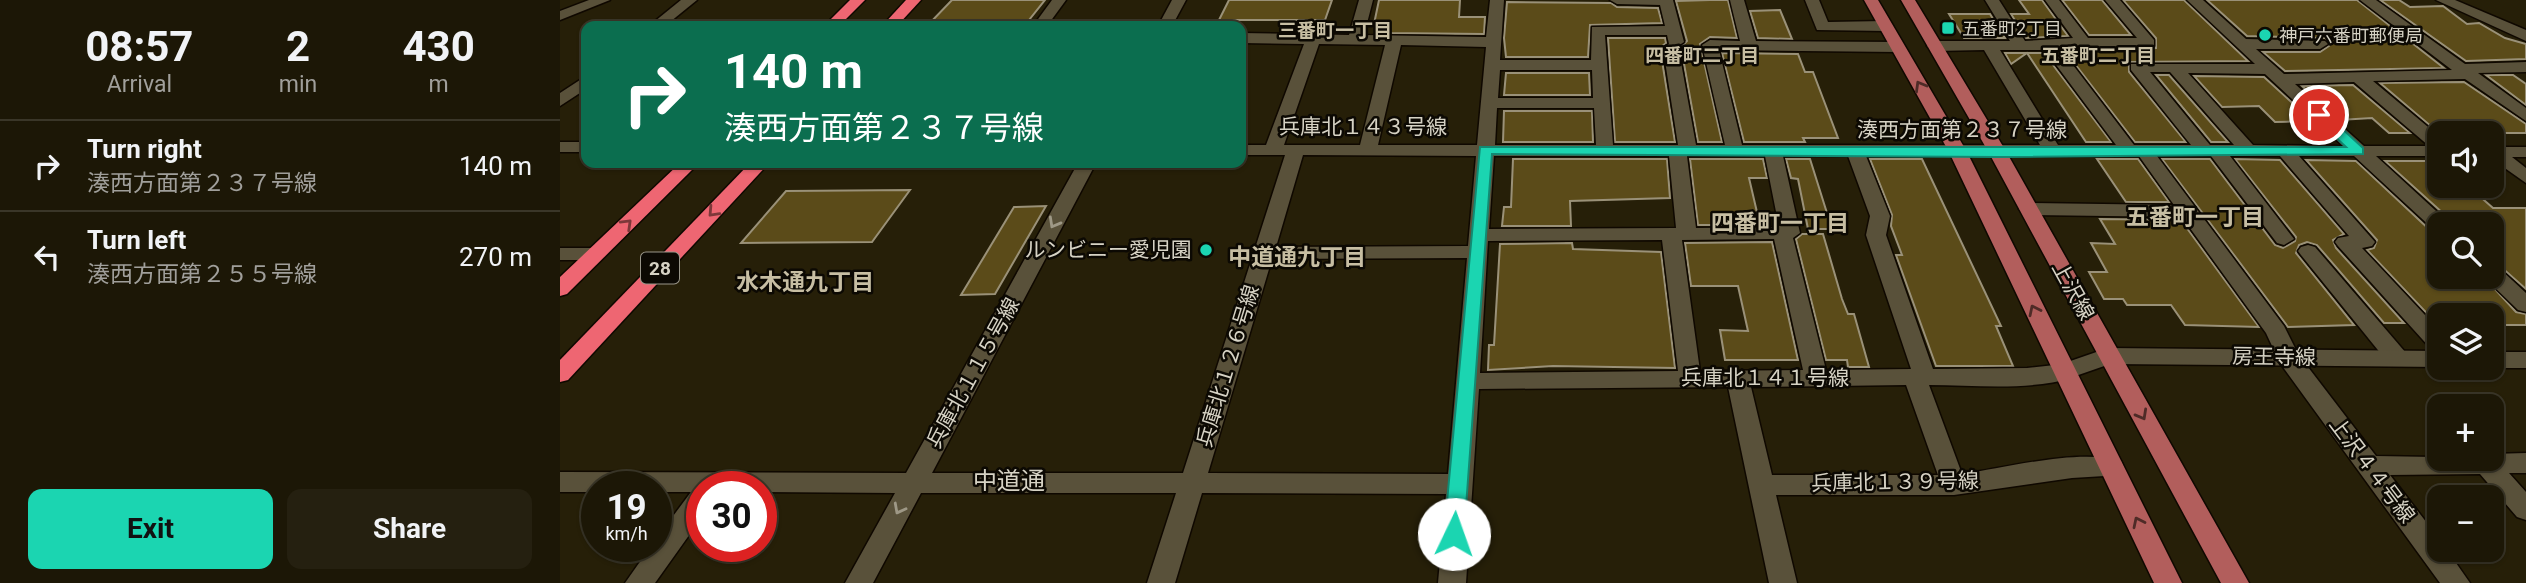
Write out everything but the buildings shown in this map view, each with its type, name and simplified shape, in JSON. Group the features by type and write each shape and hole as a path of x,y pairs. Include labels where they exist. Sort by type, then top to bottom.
{"highway":[{"path":"836,21 858,0"},
{"path":"894,21 914,0"},
{"name":"28","path":"560,289 685,168"},
{"name":"28","path":"560,374 755,168"}],"main road":[{"name":"上沢線","path":"1871,0 1958,152 2168,583"},
{"name":"上沢線","path":"1908,0 1998,153 2235,583"}],"street":[{"path":"560,5 575,0"},
{"path":"560,16 603,0"},
{"path":"663,21 690,0"},
{"path":"1044,21 1059,0"},
{"path":"1168,21 1179,0"},
{"path":"1355,40 1366,0"},
{"path":"1452,583 1457,485 1497,0"},
{"path":"1617,0 1666,0 1683,151 1679,234 1690,379"},
{"path":"1737,0 1749,45"},
{"path":"1812,0 1822,27 1885,26"},
{"path":"1992,0 2020,45"},
{"path":"2052,0 2084,43"},
{"path":"1935,46 2149,43 2112,0"},
{"path":"2194,0 2427,213"},
{"path":"2367,0 2526,116"},
{"path":"2443,0 2526,36"},
{"path":"1605,150 1597,30 1710,48"},
{"path":"1246,38 1493,42"},
{"path":"1273,150 1313,40"},
{"path":"1368,150 1394,41"},
{"path":"2243,44 2320,44"},
{"path":"1710,48 1710,45 1897,47"},
{"path":"1989,45 2054,153"},
{"name":"上沢４４号線","path":"2050,45 2188,211 2276,331 2288,358 2456,583"},
{"path":"1710,48 1735,151"},
{"path":"1491,65 1600,65"},
{"path":"2284,239 2137,67 2358,77 2526,67"},
{"path":"2175,68 2249,152"},
{"path":"2358,77 2427,135"},
{"path":"560,101 581,85"},
{"path":"1488,103 1602,103"},
{"path":"560,148 581,148"},
{"name":"兵庫北１４３号線","path":"1246,150 1485,150"},
{"name":"兵庫北１２６号線","path":"1161,583 1296,150"},
{"name":"湊西方面第２３７号線","path":"1485,150 1998,153 2427,151"},
{"path":"2285,151 2365,242 2345,242 2427,331"},
{"path":"1263,253 1679,234 1790,233 1773,152"},
{"path":"1856,152 1880,216 1876,235 1923,365 1917,388 1954,485"},
{"path":"2504,152 2526,152"},
{"path":"2504,160 2526,177"},
{"name":"兵庫北１１５号線","path":"859,583 1084,168"},
{"path":"2029,209 2188,211"},
{"path":"1782,233 1818,379"},
{"path":"2308,251 2398,359"},
{"path":"560,254 596,254"},
{"path":"2504,284 2526,304"},
{"name":"兵庫北１４１号線","path":"1466,381 2027,376 2064,372 2108,356"},
{"name":"房王寺線","path":"2108,356 2427,359"},
{"path":"2504,360 2526,360"},
{"path":"1738,379 1783,583"},
{"path":"2504,464 2526,463"},
{"path":"2369,466 2427,465"},
{"name":"兵庫北１３９号線","path":"1762,485 1954,485 2072,468 2112,468"},
{"path":"2492,471 2526,510"},
{"name":"中道通","path":"777,486 914,481 1457,485"},
{"name":"中道通","path":"560,482 686,488"},
{"path":"639,583 686,519"}],"place":[{"name":"五番町2丁目","path":"1948,28"},
{"name":"神戸六番町郵便局","path":"2265,35"},
{"name":"ルンビニー愛児園","path":"1206,250"}],"district":[{"name":"三番町一丁目","path":"1335,30"},
{"name":"四番町二丁目","path":"1702,55"},
{"name":"五番町二丁目","path":"2098,55"},
{"name":"五番町一丁目","path":"2195,217"},
{"name":"四番町一丁目","path":"1780,223"},
{"name":"中道通九丁目","path":"1297,257"},
{"name":"水木通九丁目","path":"805,282"}],"route":[{"path":"1454,534 1485,150 1998,153 2358,151 2319,115"}]}
